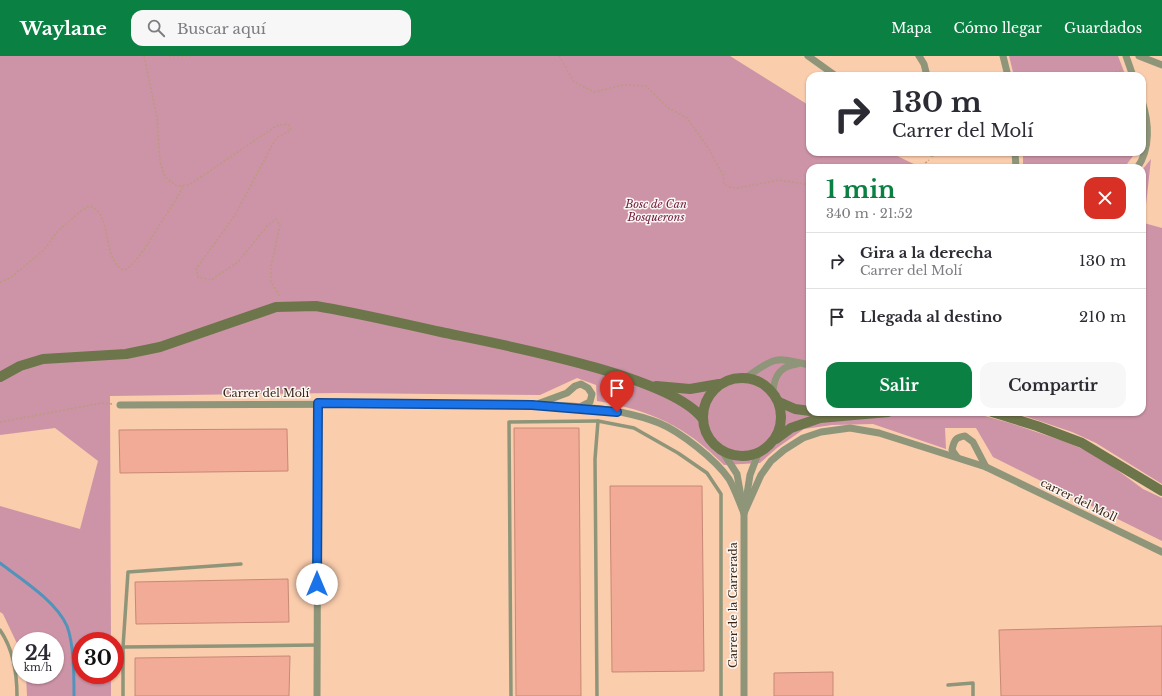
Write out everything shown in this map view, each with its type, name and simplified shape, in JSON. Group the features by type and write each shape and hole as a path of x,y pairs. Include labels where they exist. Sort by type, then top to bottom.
{"street":[{"path":"808,56 830,72"},
{"path":"919,56 924,64 926,72"},
{"path":"1003,56 1007,72"},
{"path":"1126,56 1132,72"},
{"path":"1139,56 1162,65"},
{"path":"1146,119 1146,146"},
{"path":"0,377 20,366 43,359 126,354 160,347 263,311 285,306 316,306 474,339 583,364 646,384 685,402 697,411 702,418 710,439 722,451 739,456 758,454 791,428 820,418 848,416"},
{"path":"747,377 773,360 780,359 806,364"},
{"path":"773,392 775,378 778,373 788,365 802,363"},
{"path":"646,384 690,389 719,384 735,378 747,377 763,384 773,392 779,402 781,423 776,439"},
{"name":"Carrer del Molí","path":"532,405 552,400 581,384 588,388 592,394 590,402 580,407"},
{"path":"702,418 703,410 709,395 719,384"},
{"path":"779,402 796,409 806,410"},
{"path":"317,696 318,403"},
{"name":"Carrer del Molí","path":"120,405 318,403 532,405 580,407 617,412 659,423 694,445 716,463 729,480 744,513"},
{"path":"833,416 838,417"},
{"path":"1005,416 1082,443 1162,491"},
{"path":"744,513 761,475 771,460 803,438 821,432 850,428 879,433 986,467"},
{"path":"957,457 952,450 954,441 958,437 965,436 973,442 986,467"},
{"name":"Carrer de la Carrerada","path":"722,451 737,474 744,513"},
{"name":"Carrer de la Carrerada","path":"744,696 744,513 750,475 758,454"},
{"name":"carrer del Moll","path":"986,467 1162,552"}],"lane":[{"path":"512,696 509,422 598,422 634,428 678,453 707,474 721,494 721,696"},
{"path":"596,696 595,459 598,422"},
{"path":"124,632 128,572 241,564"},
{"path":"0,630 12,655 16,669 17,696"},
{"path":"124,647 317,645"},
{"path":"948,685 973,683 973,696"},
{"path":"123,684 123,696"}],"path":[{"path":"144,56 157,118 160,162 165,177 177,186 190,185 276,126 288,124 291,130 276,138 235,215 196,269 198,277 211,280 238,262 267,226 276,219 280,225 271,266 271,282 285,306"},
{"path":"169,56 190,56"},
{"path":"559,56 574,82 594,92 623,85 646,86 667,107 687,118 709,149 722,175 724,184 729,187 738,188 780,180 806,183"},
{"path":"1116,72 1130,67"},
{"path":"924,164 929,160 930,156"},
{"path":"0,282 10,278 44,250 54,236 80,211 89,206 97,210 103,222 112,260 123,270 127,269 146,248 175,202 183,186"},
{"path":"0,422 102,404 120,405"}],"green space":[{"name":"Bosc de Can Bosquerons","path":"0,56 730,56 806,104 806,156 897,156 914,164 806,164 806,416 985,416 1063,441 1090,452 1105,461 1143,489 1162,498 1162,541 993,457 976,428 945,428 946,449 873,424 832,425 804,429 777,448 760,463 724,465 696,440 666,422 634,409 597,401 596,385 577,378 540,395 338,393 110,396 111,632 72,632 72,684 111,684 111,696 27,696 26,684 64,684 64,632 12,633 3,614 0,612 0,506 80,529 98,461 55,428 0,435"},
{"path":"1009,56 1118,56 1124,72 1013,72"},
{"path":"1023,156 1133,156 1127,164 1023,164"},
{"path":"1151,159 1146,205 1146,165"},
{"path":"1146,224 1162,228 1162,484 1096,443 1072,432 1025,416 1146,416"}],"building":[{"path":"514,428 579,428 581,696 516,696"},
{"path":"287,429 288,471 120,473 119,430"},
{"path":"610,486 702,486 704,671 612,672"},
{"path":"288,579 289,622 136,624 135,582"},
{"path":"1162,626 1162,696 1001,696 999,630"},
{"path":"290,656 289,696 135,696 135,658"},
{"path":"833,672 833,696 774,696 774,673"}],"waterway":[{"path":"0,563 47,599 62,617 67,626 71,642 74,670 74,696"}],"route":[{"path":"317,584 318,403 532,405 580,407 617,412"}]}
